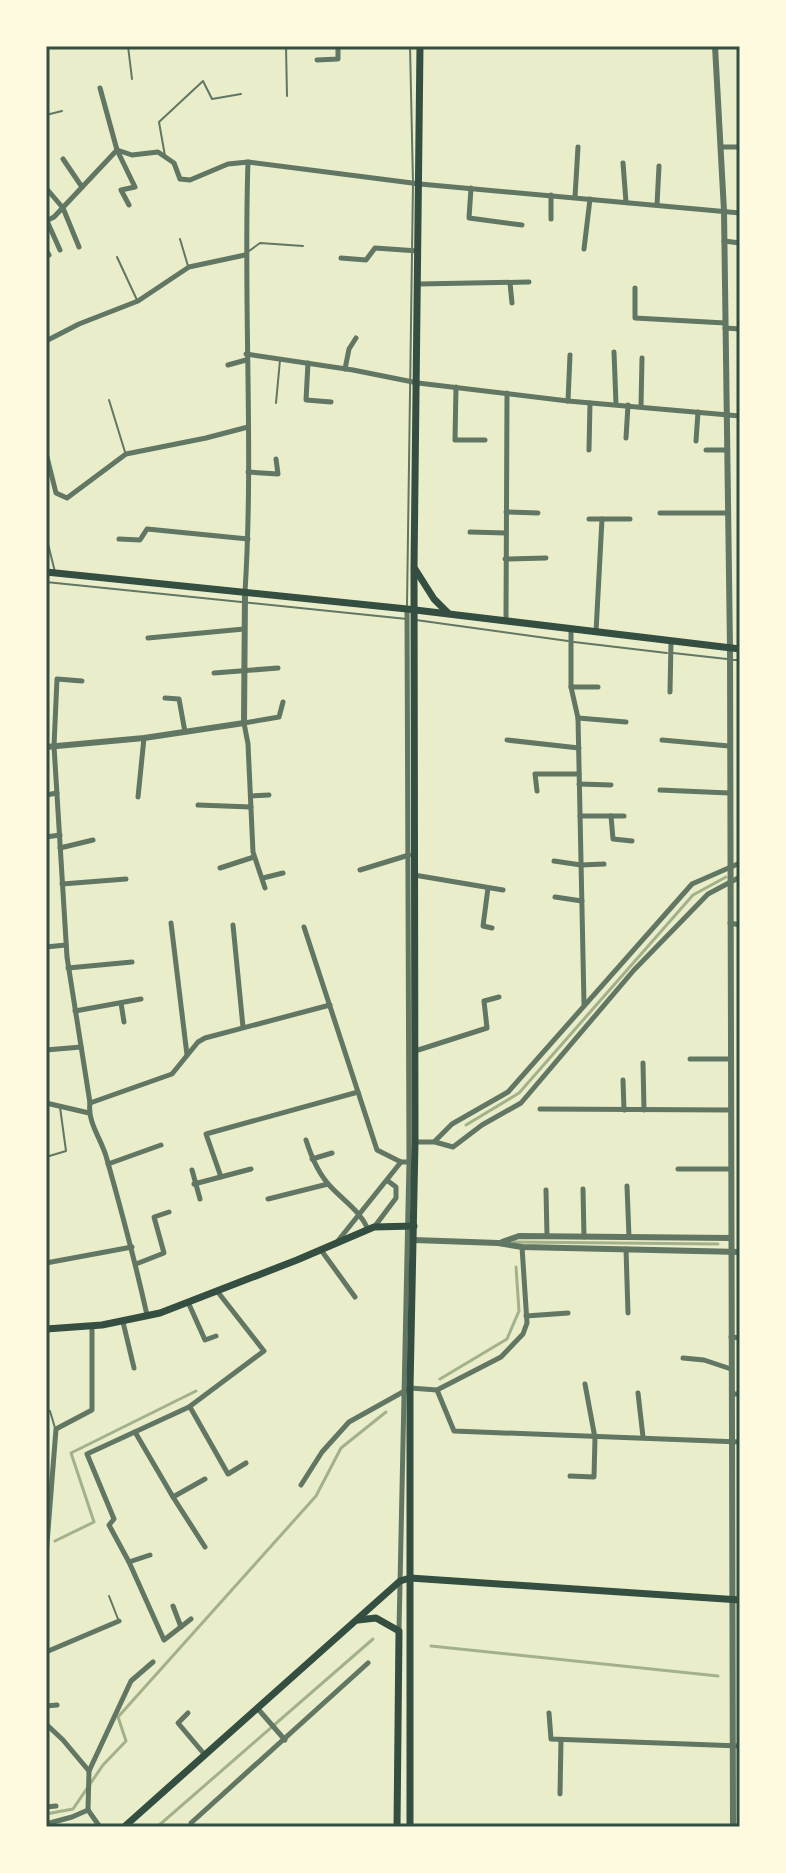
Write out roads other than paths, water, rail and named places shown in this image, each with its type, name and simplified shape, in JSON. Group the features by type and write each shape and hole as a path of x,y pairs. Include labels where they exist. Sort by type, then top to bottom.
{"main road":[{"path":"410,1827 407,1390 415,1142 411,610 418,383 419,284 415,251 420,46"},
{"path":"414,568 434,599 450,614"},
{"path":"46,572 450,614 740,649"},
{"path":"46,1329 92,1326 147,1316 371,1228 411,1226"},
{"path":"124,1827 356,1621 400,1577 736,1599"},
{"path":"356,1621 376,1618 399,1631 397,1827"}],"street":[{"path":"317,60 338,59 338,46"},
{"path":"715,46 724,211 730,648 731,1369 736,1394 732,1441 737,1746 733,1827"},
{"path":"100,88 117,150 135,187 121,190 129,205"},
{"path":"575,197 578,147"},
{"path":"721,147 740,147"},
{"path":"117,150 132,155 158,152 174,163 180,179 190,180 228,164 248,162 416,183 740,213"},
{"path":"60,250 46,221 63,208 117,150"},
{"path":"63,159 82,187"},
{"path":"248,162 245,255 248,539 244,603 244,723 248,744 254,857 265,888"},
{"path":"623,163 626,202"},
{"path":"657,205 659,166"},
{"path":"46,188 63,208 79,247"},
{"path":"471,188 469,218 522,225"},
{"path":"551,195 551,219"},
{"path":"584,249 590,199"},
{"path":"724,241 740,243"},
{"path":"341,258 366,260 375,248 415,251"},
{"path":"46,341 79,324 138,301 168,278 189,267 245,255"},
{"path":"419,284 529,282"},
{"path":"510,283 512,303"},
{"path":"635,288 635,318 740,329"},
{"path":"345,369 349,349 356,338"},
{"path":"614,352 616,404"},
{"path":"568,401 570,355"},
{"path":"228,365 246,357 280,359 418,383 568,401 740,416"},
{"path":"641,406 642,358"},
{"path":"308,363 306,400 331,402"},
{"path":"456,387 455,440 485,440"},
{"path":"506,621 507,393"},
{"path":"589,450 590,403"},
{"path":"626,438 628,405"},
{"path":"696,441 698,412"},
{"path":"46,453 56,493 67,498 126,454 248,427"},
{"path":"706,450 726,450"},
{"path":"248,472 278,474 276,459"},
{"path":"506,512 538,513"},
{"path":"660,513 727,513"},
{"path":"589,519 630,519"},
{"path":"596,632 602,519"},
{"path":"119,539 140,540 147,529 164,529 248,539"},
{"path":"470,532 506,533"},
{"path":"505,559 546,558"},
{"path":"148,638 244,629"},
{"path":"571,629 571,687 578,718 584,1005"},
{"path":"670,692 671,641"},
{"path":"214,673 278,668"},
{"path":"82,681 57,679 54,746 68,968 90,1103 89,1113 108,1164 132,1247 147,1316"},
{"path":"571,687 598,687"},
{"path":"165,698 179,699 185,732"},
{"path":"46,747 144,738 279,717 283,702"},
{"path":"578,718 626,722"},
{"path":"729,724 740,725"},
{"path":"138,797 144,738"},
{"path":"507,740 579,748"},
{"path":"662,740 729,746"},
{"path":"537,791 535,774 579,774"},
{"path":"579,784 611,785"},
{"path":"660,790 729,793"},
{"path":"46,795 57,793"},
{"path":"251,796 269,795"},
{"path":"198,805 251,807"},
{"path":"580,816 624,816"},
{"path":"611,816 613,839 632,841"},
{"path":"46,837 60,835"},
{"path":"60,848 93,840"},
{"path":"304,927 377,1150 401,1162 412,1162 411,855 360,870"},
{"path":"220,868 254,857"},
{"path":"554,861 604,864"},
{"path":"435,1142 452,1124 508,1092 692,884 740,863"},
{"path":"263,878 283,873"},
{"path":"414,875 503,890"},
{"path":"415,1142 435,1142 453,1147 482,1125 521,1103 634,970 708,894 740,877"},
{"path":"62,884 126,879"},
{"path":"488,888 483,926 492,928"},
{"path":"555,897 582,901"},
{"path":"171,923 187,1056"},
{"path":"730,923 740,925"},
{"path":"233,925 243,1027"},
{"path":"46,947 66,945"},
{"path":"68,968 132,962"},
{"path":"623,962 634,970"},
{"path":"415,1051 487,1028 484,1001 499,997"},
{"path":"75,1011 141,999"},
{"path":"121,1003 124,1022"},
{"path":"90,1103 172,1074 205,1038 330,1005"},
{"path":"46,1050 81,1047"},
{"path":"690,1059 731,1059"},
{"path":"643,1063 644,1110"},
{"path":"623,1080 624,1110"},
{"path":"221,1177 206,1134 358,1092"},
{"path":"46,1103 89,1113"},
{"path":"540,1109 730,1110"},
{"path":"306,1140 312,1159 328,1184 361,1214 371,1228 396,1198 396,1187 388,1181"},
{"path":"108,1164 161,1145"},
{"path":"312,1159 332,1153"},
{"path":"337,1242 401,1162"},
{"path":"194,1184 251,1169"},
{"path":"678,1169 730,1169"},
{"path":"192,1170 200,1199"},
{"path":"268,1199 328,1184"},
{"path":"627,1186 629,1237"},
{"path":"583,1189 584,1237"},
{"path":"546,1190 547,1236"},
{"path":"136,1264 164,1253 154,1217 169,1212"},
{"path":"399,1631 411,1226"},
{"path":"498,1243 519,1236 731,1235 740,1229"},
{"path":"414,1240 498,1243 522,1247 740,1252"},
{"path":"46,1263 132,1247"},
{"path":"301,1485 322,1452 349,1422 407,1390 437,1390 501,1357 523,1334 526,1316 522,1247"},
{"path":"626,1249 628,1313"},
{"path":"321,1250 355,1297"},
{"path":"191,1619 164,1640 109,1525 114,1519 87,1454 189,1407 264,1351 217,1291"},
{"path":"188,1302 205,1340 216,1336"},
{"path":"526,1316 568,1313"},
{"path":"123,1322 134,1368"},
{"path":"46,1556 49,1469 56,1429 92,1410 92,1326"},
{"path":"731,1337 740,1338"},
{"path":"683,1358 704,1360 731,1369"},
{"path":"570,1476 594,1477 595,1438 585,1384"},
{"path":"437,1390 454,1431 740,1442"},
{"path":"638,1393 643,1437"},
{"path":"189,1407 228,1474 246,1463"},
{"path":"135,1432 205,1547"},
{"path":"173,1497 205,1479"},
{"path":"129,1562 150,1555"},
{"path":"173,1606 181,1627"},
{"path":"46,1652 119,1621"},
{"path":"100,1827 88,1810 89,1771 131,1681 153,1662"},
{"path":"191,1823 368,1663"},
{"path":"46,1706 57,1705"},
{"path":"258,1709 283,1738"},
{"path":"188,1713 178,1723 206,1756"},
{"path":"549,1713 549,1738 737,1746"},
{"path":"46,1724 89,1771"},
{"path":"560,1794 561,1740"},
{"path":"46,1807 56,1806"},
{"path":"46,1824 88,1810"}],"lane":[{"path":"128,46 132,79"},
{"path":"286,46 287,96"},
{"path":"410,46 416,183"},
{"path":"166,157 159,122 203,81 212,99 241,94"},
{"path":"46,115 62,111"},
{"path":"180,239 189,267"},
{"path":"245,255 260,243 303,246"},
{"path":"411,610 409,380 415,251"},
{"path":"117,257 138,301"},
{"path":"276,403 280,359"},
{"path":"109,400 126,454"},
{"path":"46,536 56,573"},
{"path":"46,582 411,619 571,642 740,660"},
{"path":"46,1157 66,1151 60,1106"},
{"path":"46,1411 50,1411 56,1429"},
{"path":"109,1596 119,1621"}],"waterway":[{"path":"466,1125 519,1093 693,895 726,877"},
{"path":"514,1242 718,1244"},
{"path":"440,1379 507,1339 519,1311 516,1267"},
{"path":"55,1541 94,1522 71,1453 196,1391"},
{"path":"46,1814 73,1809 103,1765 126,1741 118,1717 316,1496 341,1448 386,1412"},
{"path":"157,1827 373,1639"},
{"path":"431,1646 718,1676"}]}
